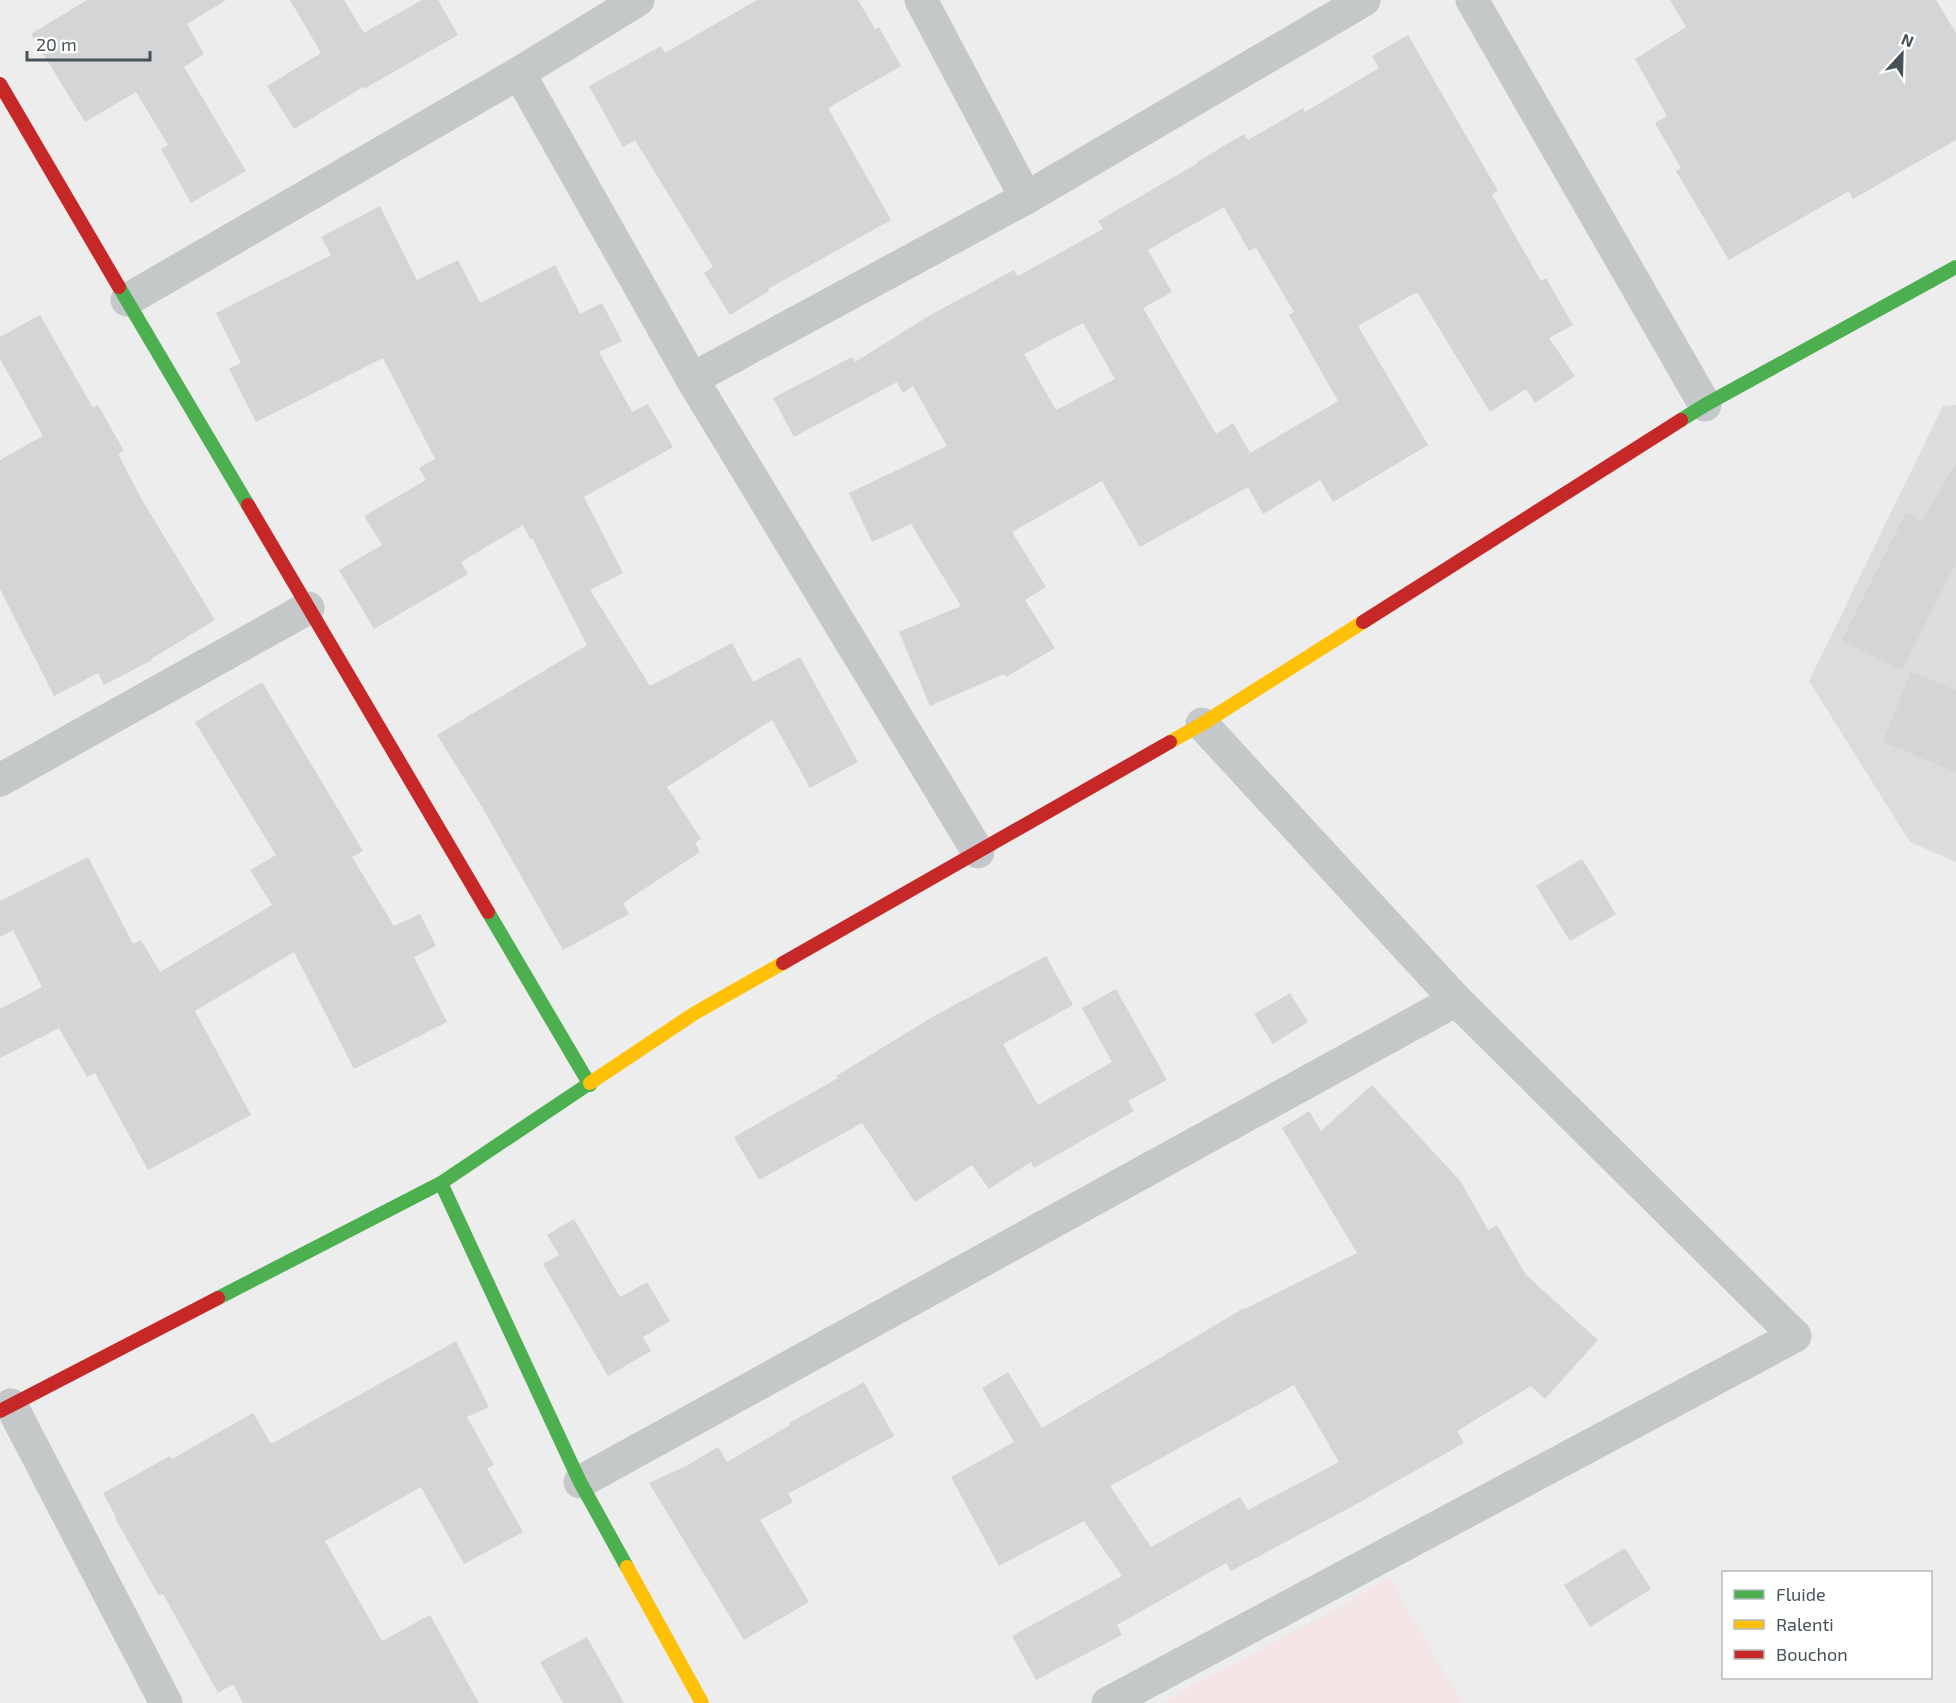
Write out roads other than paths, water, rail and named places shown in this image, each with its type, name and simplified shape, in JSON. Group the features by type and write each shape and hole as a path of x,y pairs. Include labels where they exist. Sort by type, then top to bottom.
{"street":[{"path":"127,300 519,73 638,0"},
{"path":"921,0 1026,198"},
{"path":"692,379 1026,198 1364,0"},
{"path":"1472,0 1705,405"},
{"path":"519,73 692,379 978,852"},
{"path":"0,84 590,1085"},
{"path":"166,1703 5,1408 441,1183 590,1085 695,1012 1202,724 1705,405 1956,267"},
{"path":"0,780 308,608"},
{"path":"1108,1703 1795,1336 1456,1000 1202,724"},
{"path":"580,1482 1456,1000"},
{"path":"441,1183 580,1482 702,1703"}]}
